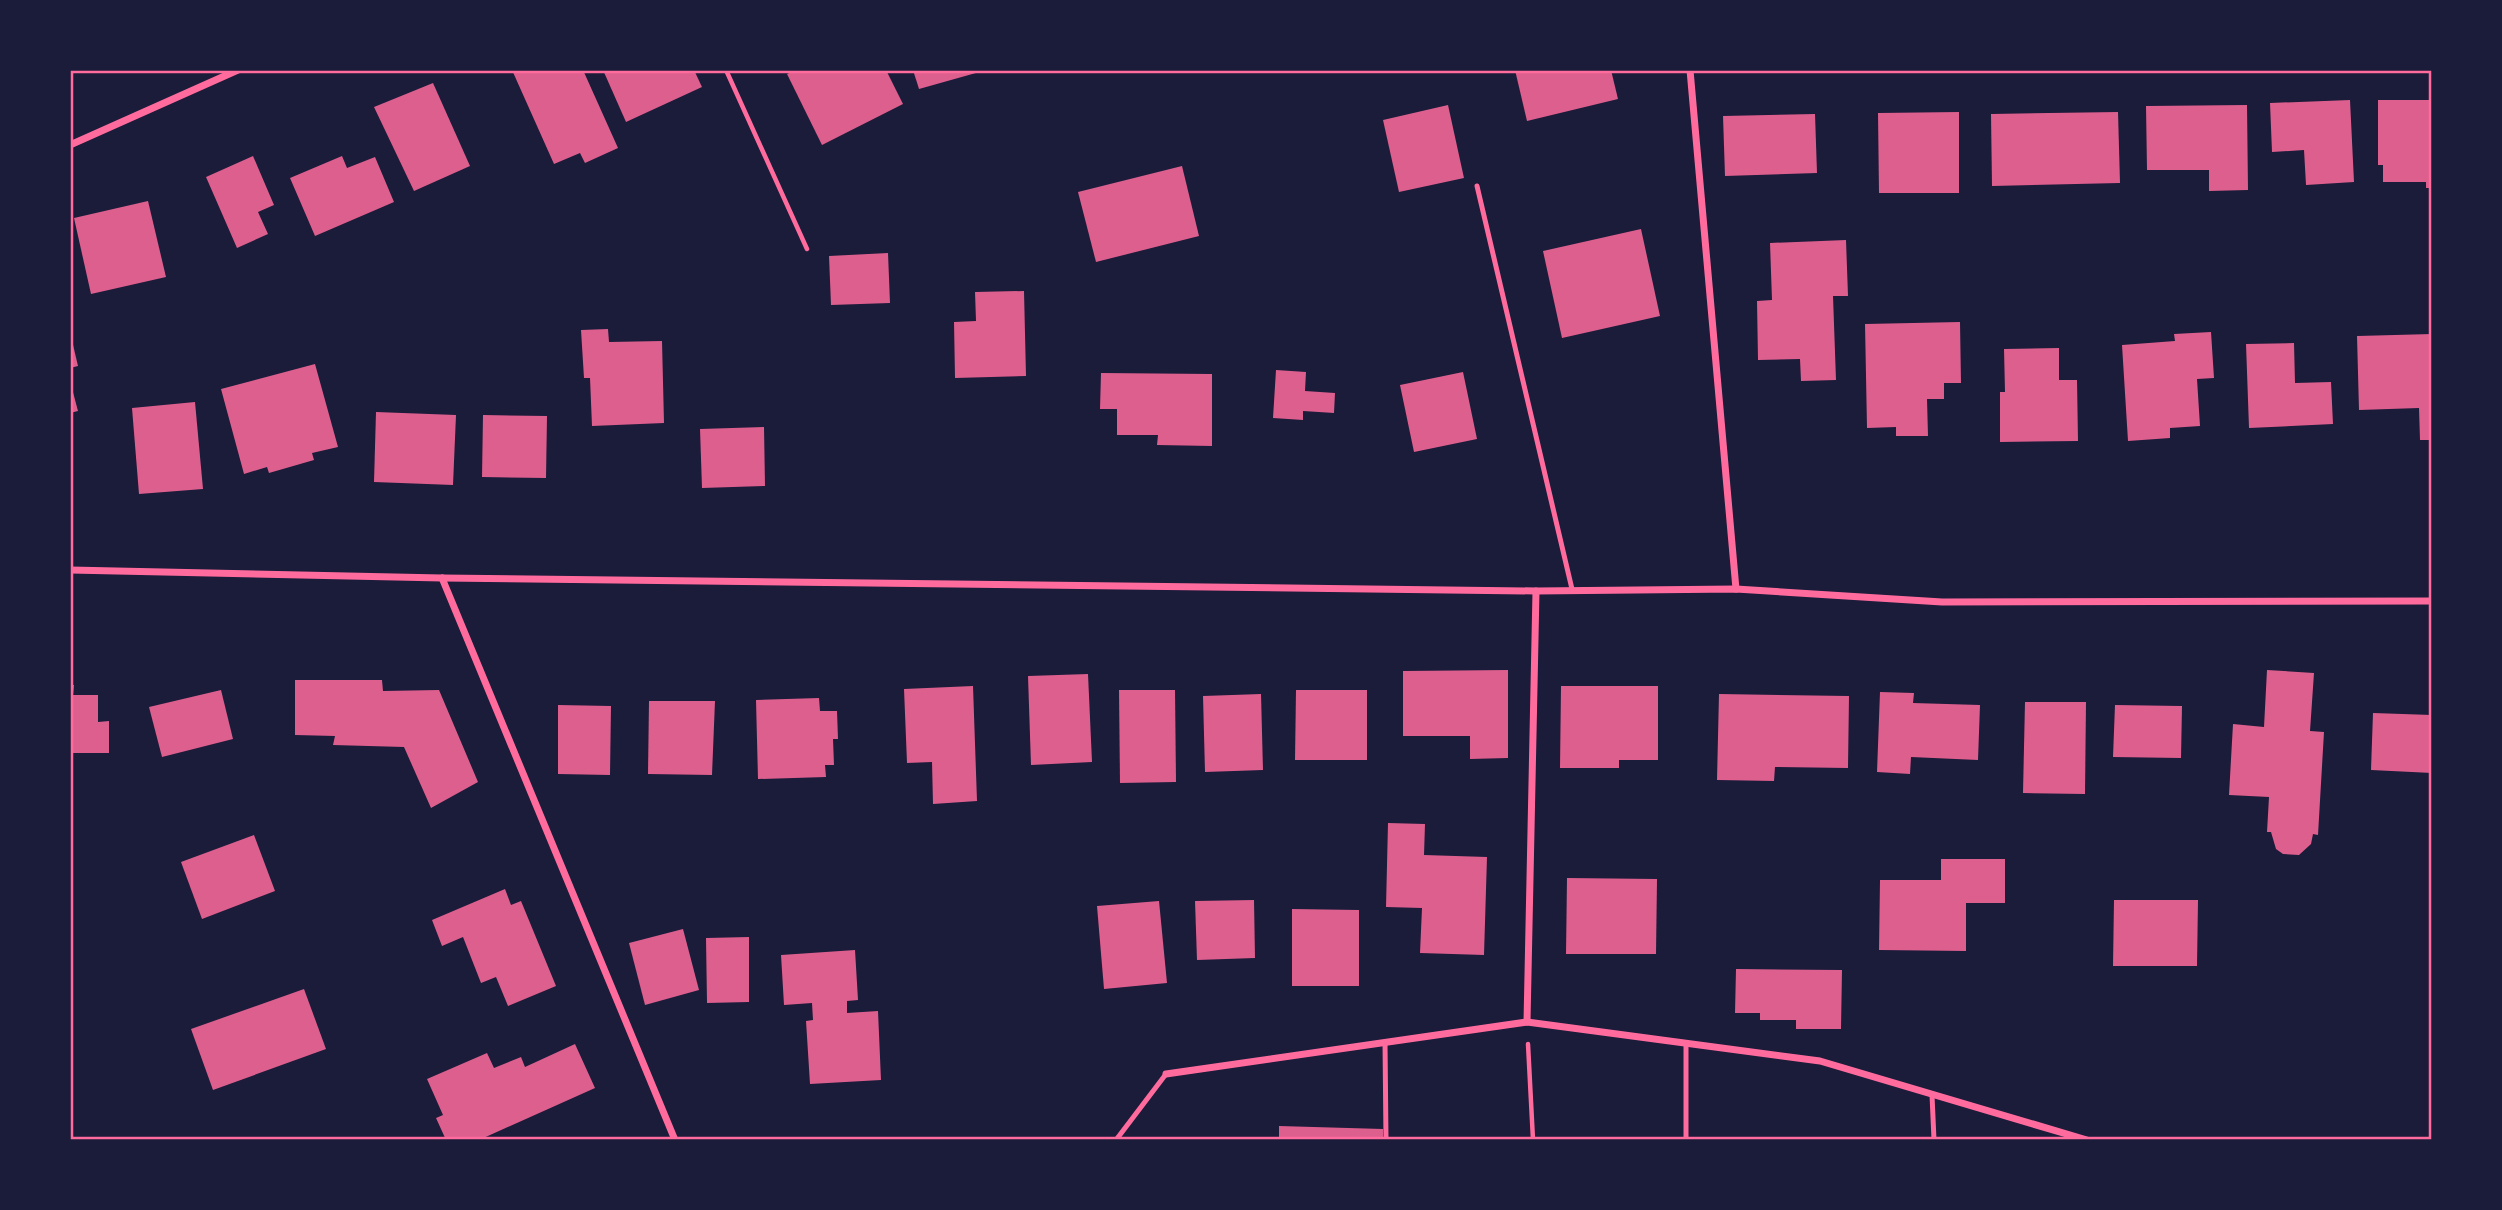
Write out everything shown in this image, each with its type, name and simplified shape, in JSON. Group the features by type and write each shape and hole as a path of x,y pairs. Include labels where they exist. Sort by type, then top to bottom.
{"street":[{"path":"70,145 238,70"},
{"path":"1690,70 1736,589"},
{"path":"70,570 442,578 1536,591 1736,589 1942,602 2432,601"},
{"path":"442,578 676,1140"},
{"path":"1527,1022 1536,591"},
{"path":"1166,1074 1527,1022 1819,1061 2087,1140"}],"lane":[{"path":"1477,186 1572,589"},
{"path":"1385,1042 1386,1140"},
{"path":"1686,1043 1686,1140"},
{"path":"1116,1140 1166,1074"},
{"path":"1932,1094 1934,1140"}],"path":[{"path":"726,70 807,249"},
{"path":"1527,1022 1533,1140"}],"building":[{"path":"512,70 583,70 618,148 585,163 580,153 554,164"},
{"path":"603,70 694,70 702,87 626,122"},
{"path":"796,70 886,70 903,104 822,145 787,74"},
{"path":"913,70 983,70 983,71 919,89"},
{"path":"1515,70 1611,70 1618,99 1527,121"},
{"path":"433,83 470,166 414,191 374,107"},
{"path":"2350,100 2354,182 2306,185 2304,150 2272,152 2270,103"},
{"path":"2378,100 2432,100 2432,188 2426,188 2426,182 2383,182 2383,165 2378,165"},
{"path":"1448,105 1464,178 1399,192 1383,120"},
{"path":"2247,105 2248,190 2209,191 2209,170 2147,170 2146,106"},
{"path":"1959,112 1959,193 1879,193 1878,113"},
{"path":"2118,112 2120,183 1992,186 1991,114"},
{"path":"1815,114 1817,173 1725,176 1723,116"},
{"path":"253,156 274,205 258,212 268,234 237,248 206,177"},
{"path":"342,156 347,168 375,157 394,202 315,236 290,178"},
{"path":"1182,166 1199,236 1096,262 1078,192"},
{"path":"148,201 166,277 91,294 74,218"},
{"path":"1641,229 1660,316 1562,338 1543,251"},
{"path":"1846,240 1848,296 1833,296 1836,380 1801,381 1800,359 1758,360 1757,301 1772,300 1770,243"},
{"path":"888,253 890,303 831,305 829,256"},
{"path":"1024,291 1026,376 955,378 954,322 976,321 975,292"},
{"path":"1960,322 1961,383 1944,383 1944,399 1927,399 1928,436 1896,436 1896,427 1867,428 1865,324"},
{"path":"608,329 609,342 662,341 664,423 592,426 590,378 584,378 581,330"},
{"path":"70,332 78,366 70,368"},
{"path":"2211,332 2214,378 2197,379 2200,426 2170,428 2170,438 2128,441 2122,345 2175,341 2174,334"},
{"path":"2432,334 2432,440 2420,440 2419,408 2359,410 2357,336"},
{"path":"2294,343 2295,383 2331,382 2333,424 2249,428 2246,344"},
{"path":"2059,348 2059,380 2077,380 2078,441 2000,442 2000,392 2005,392 2004,349"},
{"path":"315,364 338,447 312,453 314,460 269,473 267,467 244,474 221,389"},
{"path":"1276,370 1306,372 1305,391 1335,393 1334,413 1303,411 1303,420 1273,418"},
{"path":"1463,372 1477,439 1414,452 1400,385"},
{"path":"1101,373 1212,374 1212,446 1157,445 1158,435 1117,435 1117,409 1100,409"},
{"path":"70,381 78,411 70,413"},
{"path":"195,402 203,489 139,494 132,408"},
{"path":"376,412 456,415 453,485 374,482"},
{"path":"483,415 547,416 546,478 482,477"},
{"path":"764,427 765,486 702,488 700,429"},
{"path":"1508,670 1508,758 1470,759 1470,736 1403,736 1403,671"},
{"path":"2267,670 2314,673 2310,731 2324,732 2318,835 2313,834 2311,844 2299,855 2283,854 2276,849 2271,832 2267,832 2269,797 2229,795 2233,724 2264,727"},
{"path":"1088,674 1092,762 1031,765 1028,676"},
{"path":"295,680 382,680 383,691 439,690 478,782 431,808 404,747 333,745 335,736 295,735"},
{"path":"70,685 74,685 73,695 98,695 98,722 109,721 109,753 70,753"},
{"path":"973,686 977,801 933,804 932,762 907,763 904,689"},
{"path":"1561,686 1658,686 1658,760 1619,760 1619,768 1560,768"},
{"path":"221,690 233,739 162,757 149,707"},
{"path":"1119,690 1175,690 1176,782 1120,783"},
{"path":"1296,690 1367,690 1367,760 1295,760"},
{"path":"1880,692 1914,693 1913,703 1980,705 1978,760 1911,757 1910,774 1877,772"},
{"path":"1261,694 1263,770 1205,772 1203,696"},
{"path":"1719,694 1849,696 1848,768 1775,767 1774,781 1717,780"},
{"path":"819,698 820,711 837,711 838,739 833,739 834,765 825,765 826,777 758,779 756,700"},
{"path":"649,701 715,701 712,775 648,774"},
{"path":"2025,702 2086,702 2085,794 2023,793"},
{"path":"558,705 611,706 610,775 558,774"},
{"path":"2115,705 2182,706 2181,758 2113,757"},
{"path":"2373,713 2432,715 2432,773 2371,770"},
{"path":"1388,823 1425,824 1424,855 1487,857 1484,955 1420,953 1422,908 1386,907"},
{"path":"254,835 275,891 202,919 181,862"},
{"path":"1941,859 2005,859 2005,903 1966,903 1966,951 1879,950 1880,880 1941,880"},
{"path":"1567,878 1657,879 1656,954 1566,954"},
{"path":"505,889 511,905 521,901 556,986 508,1006 496,977 481,983 463,937 442,946 432,920"},
{"path":"1254,900 1255,958 1197,960 1195,901"},
{"path":"2114,900 2198,900 2197,966 2113,966"},
{"path":"1159,901 1167,983 1104,989 1097,906"},
{"path":"1292,909 1359,910 1359,986 1292,986"},
{"path":"683,929 699,990 645,1005 629,943"},
{"path":"749,937 749,1002 707,1003 706,938"},
{"path":"855,950 858,1000 847,1001 847,1013 878,1011 881,1080 810,1084 806,1021 813,1020 812,1003 784,1005 781,955"},
{"path":"1736,969 1842,970 1841,1029 1796,1029 1796,1020 1760,1020 1760,1013 1735,1013"},
{"path":"304,989 326,1049 213,1090 191,1029"},
{"path":"575,1044 595,1088 479,1140 446,1140 436,1118 443,1115 427,1079 487,1053 494,1068 521,1057 525,1067"},
{"path":"1279,1126 1383,1129 1383,1140 1279,1140"}]}
